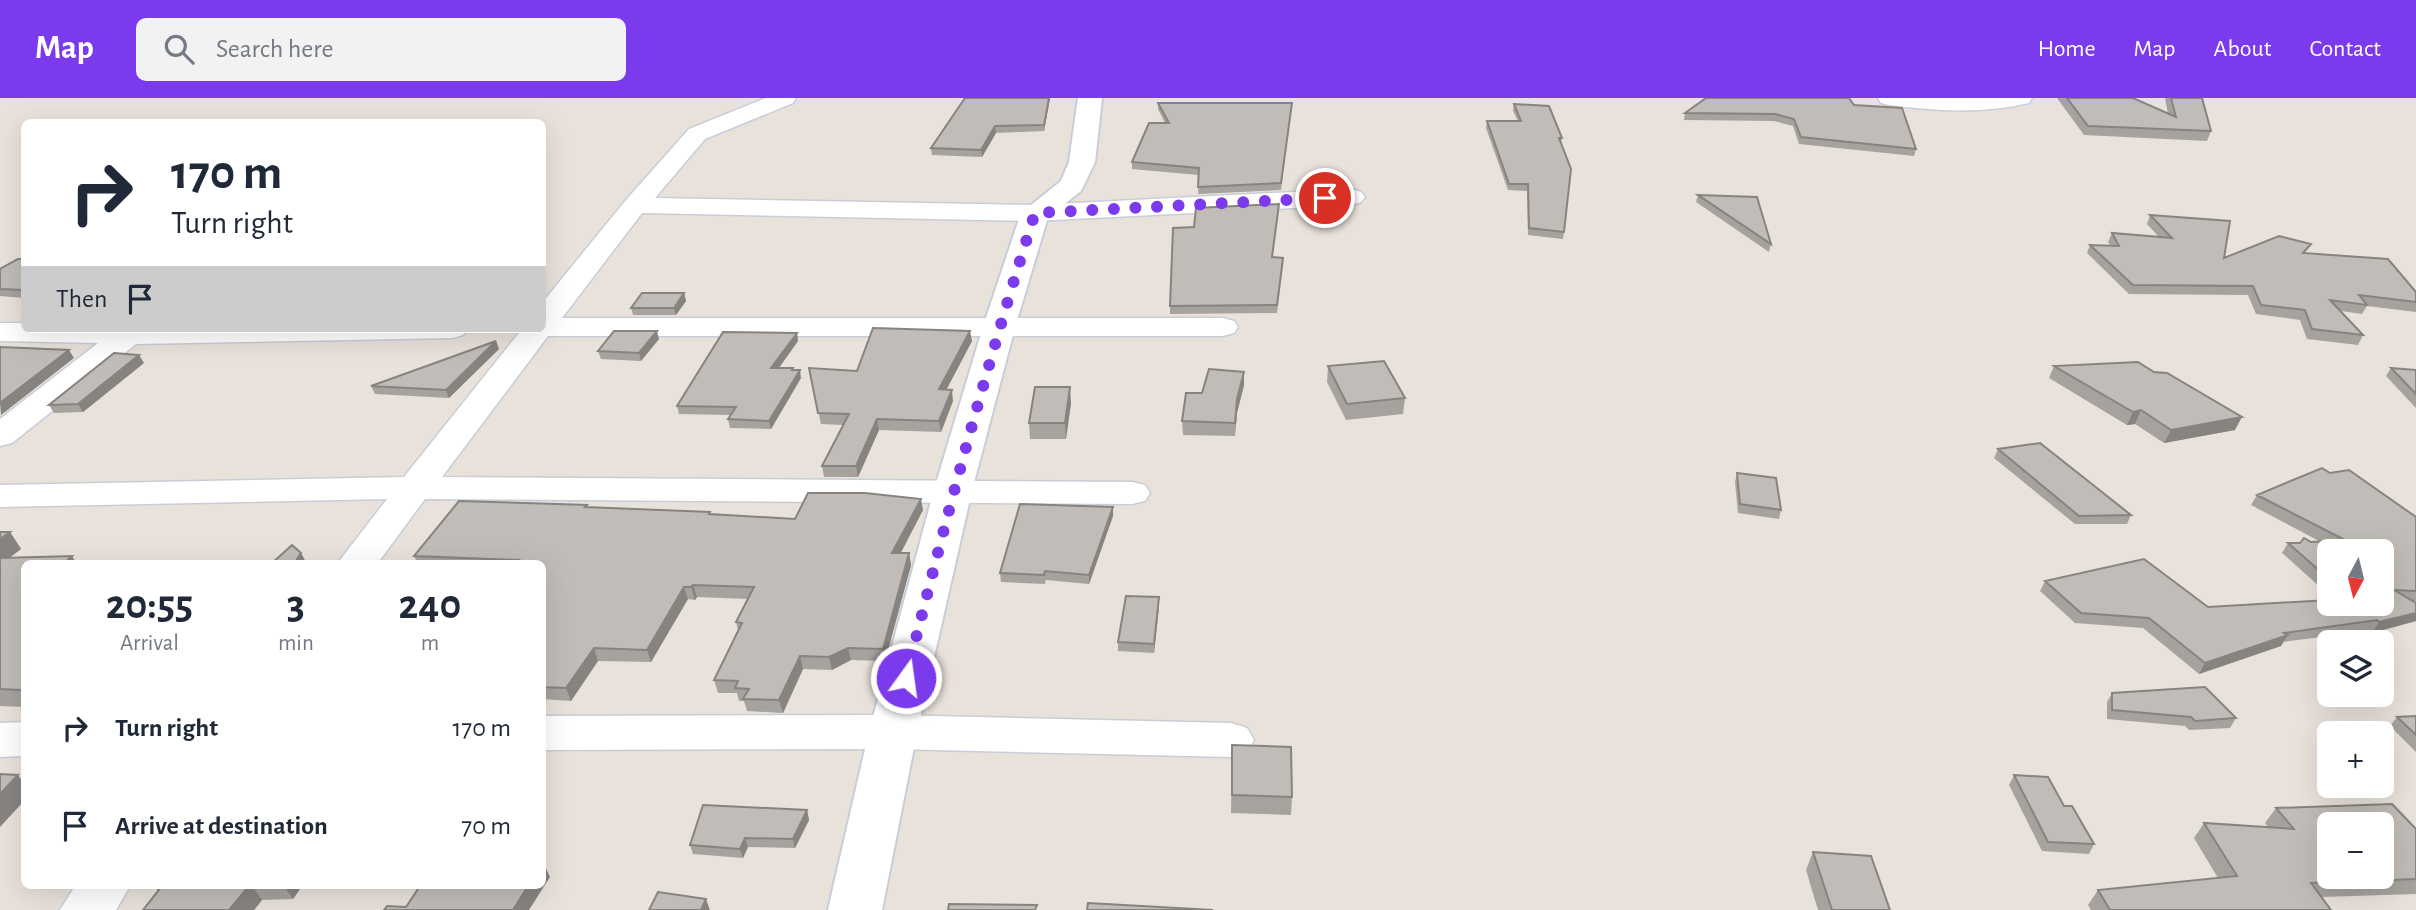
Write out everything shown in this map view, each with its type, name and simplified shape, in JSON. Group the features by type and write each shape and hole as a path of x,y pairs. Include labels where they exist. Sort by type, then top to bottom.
{"street":[{"path":"546,321 635,205 697,134 785,98"},
{"path":"855,910 893,732 953,490 999,327 1035,213 1072,185 1082,162 1090,98"},
{"path":"1889,98 1914,102 2006,101 2021,98"},
{"path":"635,205 1035,213 1352,197"},
{"path":"546,327 1223,327"},
{"path":"0,332 21,332"},
{"path":"43,333 236,333"},
{"path":"359,560 536,333"},
{"path":"0,436 128,335"},
{"path":"0,496 414,488 1132,493"},
{"path":"546,733 893,732 1231,740"},
{"path":"0,740 21,739"},
{"path":"86,910 103,889"}],"building":[{"path":"965,98 1049,98 1044,125 995,126 981,150 931,148"},
{"path":"1706,98 1849,98 1854,105 1902,108 1916,149 1801,137 1794,119 1775,114 1685,113"},
{"path":"2067,98 2133,98 2176,117 2171,98 2202,98 2211,131 2088,126"},
{"path":"1158,103 1292,103 1281,183 1198,187 1199,168 1132,162 1149,123 1169,123"},
{"path":"1514,104 1549,106 1562,138 1559,138 1571,169 1564,232 1529,228 1528,184 1509,184 1487,121 1521,121"},
{"path":"1698,195 1757,197 1771,244"},
{"path":"1279,204 1272,257 1283,258 1277,305 1170,306 1173,228 1194,227 1196,208"},
{"path":"2150,215 2230,221 2224,258 2279,236 2311,244 2303,253 2388,259 2416,292 2416,302 2359,295 2367,305 2330,300 2363,335 2312,329 2305,310 2261,305 2253,286 2133,285 2090,245 2119,246 2112,233 2172,238"},
{"path":"21,259 21,290 0,289 0,269"},
{"path":"642,293 684,293 674,308 631,308"},
{"path":"873,328 970,331 939,389 952,390 939,421 877,419 856,466 822,466 849,414 818,413 809,368 857,371"},
{"path":"614,331 657,331 639,353 598,351"},
{"path":"723,332 797,333 771,368 800,370 769,421 728,419 736,407 677,406"},
{"path":"496,341 446,390 371,386"},
{"path":"0,347 69,350 0,403"},
{"path":"114,353 139,355 78,404 49,405"},
{"path":"1384,361 1405,398 1347,404 1328,366"},
{"path":"2138,362 2154,372 2167,373 2242,417 2171,430 2141,410 2133,412 2054,366"},
{"path":"2391,368 2416,370 2416,394"},
{"path":"1209,369 1244,372 1237,399 1235,423 1182,421 1186,393 1202,393"},
{"path":"1035,387 1070,387 1065,423 1029,423"},
{"path":"2040,443 2131,515 2079,516 1998,449"},
{"path":"2322,468 2330,473 2349,470 2416,517 2416,591 2394,590 2394,539 2343,539 2257,495"},
{"path":"1737,473 1776,478 1781,510 1740,504"},
{"path":"808,493 865,493 921,499 892,553 909,553 883,649 848,648 829,657 800,656 779,700 743,699 749,689 735,688 738,681 714,680 742,623 736,622 754,587 684,587 647,650 594,648 566,688 546,687 546,560 414,556 459,501 587,505 585,507 710,512 709,514 795,519"},
{"path":"1020,504 1113,507 1089,575 1045,571 1044,575 1000,573"},
{"path":"0,532 10,532 0,539"},
{"path":"2304,538 2317,542 2317,568 2288,543 2300,543"},
{"path":"292,545 301,553 297,560 275,560"},
{"path":"72,556 68,560 21,560 21,690 0,689 0,558"},
{"path":"2144,559 2208,607 2317,601 2317,616 2394,616 2394,590 2416,603 2416,613 2379,622 2377,620 2284,633 2288,635 2205,663 2149,618 2081,613 2045,581"},
{"path":"1126,596 1159,597 1154,644 1118,642"},
{"path":"2205,687 2236,718 2195,721 2191,717 2112,710 2112,693"},
{"path":"2416,716 2416,735 2397,717"},
{"path":"1232,745 1291,747 1292,797 1232,795"},
{"path":"0,774 18,775 0,794"},
{"path":"2014,775 2048,777 2064,806 2072,806 2094,844 2048,842"},
{"path":"2392,804 2416,829 2416,879 2394,880 2394,812 2317,812 2317,883 2311,883 2331,910 2110,910 2098,890 2237,876 2204,823 2294,829 2276,808"},
{"path":"703,805 807,810 793,839 745,838 740,849 690,845"},
{"path":"1813,852 1871,856 1890,910 1832,910"},
{"path":"160,889 246,889 229,910 143,910"},
{"path":"418,889 526,889 513,910 384,910 387,906 406,907"},
{"path":"658,892 706,899 701,910 649,910"},
{"path":"1088,903 1213,910 1087,910"},
{"path":"949,904 1037,905 1035,910 948,910"}],"route":[{"path":"906,678 953,490 999,327 1035,213 1325,198"}]}
